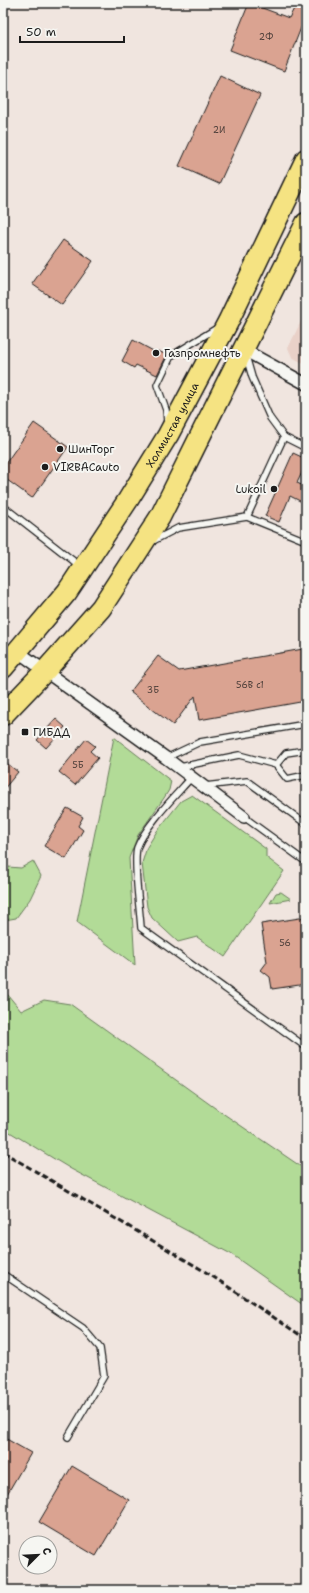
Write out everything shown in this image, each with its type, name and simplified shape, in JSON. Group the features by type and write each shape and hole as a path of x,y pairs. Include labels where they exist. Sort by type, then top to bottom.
{"highway":[{"name":"Холмистая улица","path":"3,668 67,592 128,500 168,435 228,322 306,159"},
{"path":"3,716 101,608 160,517 306,223"}],"street":[{"path":"244,350 306,384"},
{"path":"17,651 166,758 190,778 244,817"}],"lane":[{"path":"168,435 166,410 157,385 171,356 228,322"},
{"path":"244,350 252,376 270,418 284,437 306,448"},
{"path":"247,517 284,437"},
{"path":"3,506 83,569"},
{"path":"140,548 178,528 247,517 306,541"},
{"path":"166,758 200,742 306,724"},
{"path":"276,765 286,753 306,750"},
{"path":"177,767 239,755 276,765 287,779 306,776"},
{"path":"190,778 144,834 137,850 136,864 141,928 306,1047"},
{"path":"202,787 247,781 306,824"},
{"path":"244,817 306,862"},
{"path":"3,1274 83,1328 100,1348 104,1376 68,1437"}],"shaded area":[{"path":"306,311 306,365 292,357 288,348"}],"green space":[{"path":"114,737 171,781 169,790 138,835 129,858 135,965 77,922"},
{"path":"192,795 266,849 266,857 284,871 225,957 197,937 178,942 152,918 147,907 142,863 147,847 157,831 181,801"},
{"path":"33,861 41,876 30,899 16,918 5,920 3,918 3,876 8,867 21,868"},
{"path":"281,892 291,899 270,903 276,893"},
{"path":"3,989 21,1011 44,1000 70,1004 215,1108 306,1170 306,1307 231,1254 71,1169 3,1128"}],"building":[{"path":"249,3 289,18 297,3 306,3 306,15 284,71 230,50"},
{"path":"220,76 260,95 219,184 179,166"},
{"path":"63,240 93,261 62,305 32,284"},
{"path":"133,340 157,353 158,351 167,355 157,375 136,365 134,368 122,361"},
{"path":"34,423 68,447 32,498 3,477 3,467"},
{"path":"293,453 306,459 306,464 297,483 306,487 306,504 290,496 279,522 265,516"},
{"path":"303,649 306,666 306,701 199,720 195,696 173,725 130,692 158,656 179,671"},
{"path":"56,719 65,727 46,748 37,740"},
{"path":"86,739 95,746 90,751 98,758 75,785 59,772"},
{"path":"3,760 18,772 3,790"},
{"path":"67,808 83,817 78,826 83,830 66,859 44,846"},
{"path":"306,917 306,984 272,989 270,977 261,970 267,962 261,924"},
{"path":"3,1437 31,1453 3,1501"},
{"path":"72,1466 129,1500 96,1556 39,1522"}],"railway":[{"path":"3,1152 209,1274 306,1339"}],"place":[{"name":"Газпромнефть","path":"156,353"},
{"name":"ШинТорг","path":"60,449"},
{"name":"VIRBACauto","path":"45,467"},
{"name":"Lukoil","path":"274,489"},
{"name":"ГИБДД","path":"25,732"}]}
